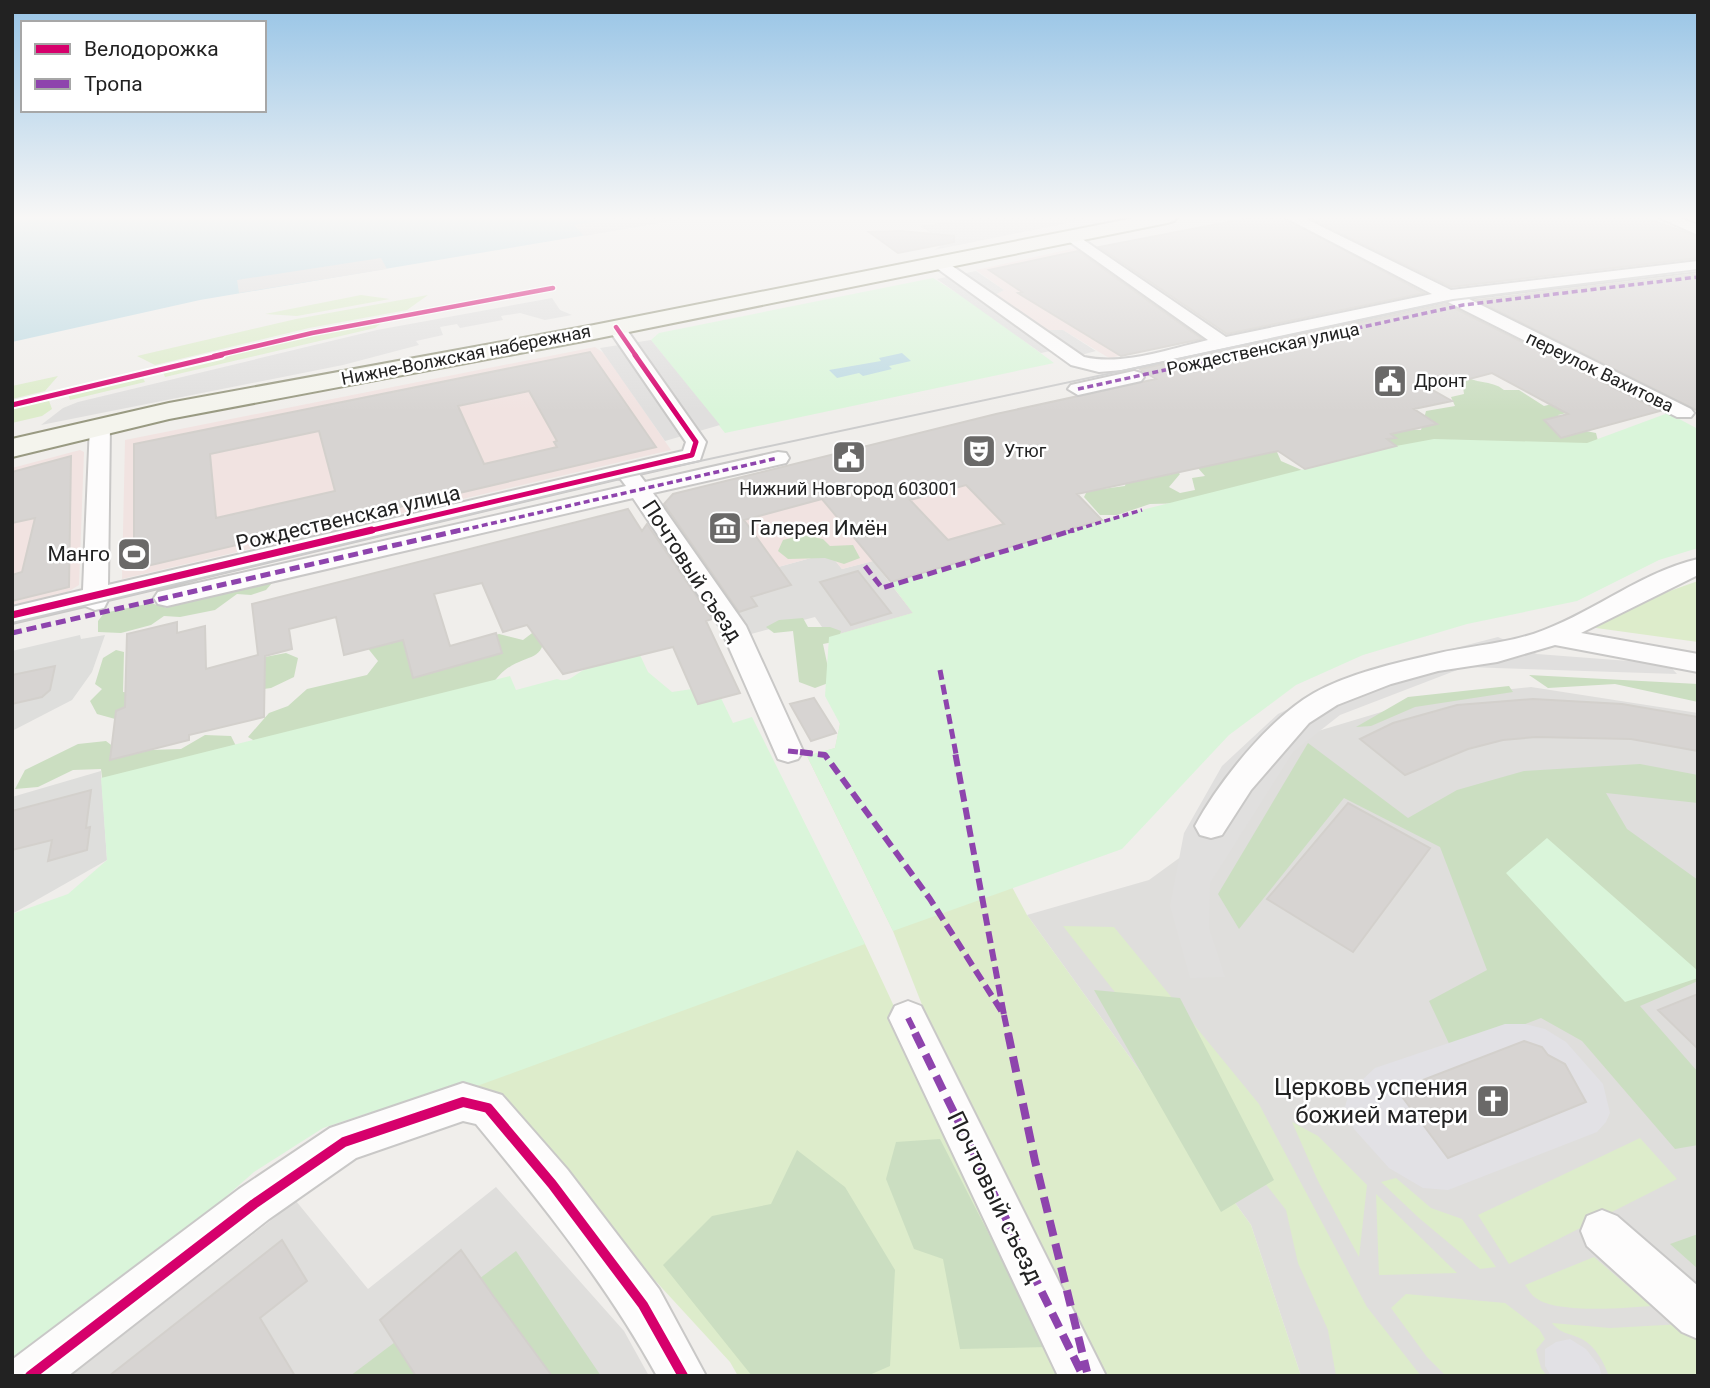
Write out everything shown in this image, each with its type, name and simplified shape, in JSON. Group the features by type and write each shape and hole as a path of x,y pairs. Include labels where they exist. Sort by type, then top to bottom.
{"main road":[{"name":"Нижне-Волжская набережная","path":"12,448 100,425 848,282"}],"street":[{"name":"Рождественская улица","path":"964,282 1078,361 1087,364 1122,364 1445,296 1561,282"},
{"path":"1136,282 1223,343"},
{"name":"переулок Вахитова","path":"1418,282 1684,413"},
{"name":"Рождественская улица","path":"1078,389 1463,305 1651,282"},
{"name":"Рождественская улица","path":"12,634 633,480 692,454 696,442 616,327"},
{"path":"95,599 100,425"},
{"name":"Рождественская улица","path":"12,615 633,480 778,458"},
{"name":"Почтовый съезд","path":"633,480 733,626 788,751"},
{"path":"1212,826 1240,782 1290,725 1327,698 1382,677 1438,662 1497,653 1554,636 1667,578 1698,566"},
{"path":"1554,636 1698,663"},
{"name":"Почтовый съезд","path":"908,1018 1083,1376"},
{"path":"30,1376 254,1204 344,1142 463,1102 488,1108 552,1184 643,1305 683,1376"},
{"path":"1602,1231 1698,1317"}],"shaded area":[{"path":"941,282 992,282 1004,290 995,295 1045,330 1063,330 1096,351 1081,355 1069,347 1041,353"},
{"path":"992,282 1125,282 1148,299 1149,306 1167,320 1178,317 1202,335 1203,339 1109,358 1063,330 1045,330 995,295 1004,290"},
{"path":"552,298 560,310 572,315 545,320 520,313 501,316 503,320 460,328 457,324 440,327 443,335 416,341 419,345 343,365 41,425 63,408 78,402 377,330"},
{"path":"651,340 720,425 665,441 600,348"},
{"path":"595,347 605,354 671,450 122,579 125,440"},
{"path":"996,414 1102,520 890,582 873,561 842,569 829,553 721,583 668,500 673,494"},
{"path":"80,450 84,452 79,585 66,593 12,606 12,468"},
{"path":"829,553 842,569 873,561 913,613 829,637 815,617 751,634 721,583"},
{"path":"80,635 81,639 105,635 92,672 72,700 12,731 12,651"},
{"path":"1498,637 1537,654 1668,664 1677,674 1465,667 1340,715 1293,752 1210,883 1209,928 1225,977 1190,978 1170,906 1184,833 1222,766 1278,714 1363,672"},
{"path":"1531,687 1698,713 1698,1376 1301,1376 1251,1225 1027,915 1149,880 1226,824 1298,737 1428,698"},
{"path":"101,771 107,860 12,914 12,797"},
{"path":"1505,1024 1525,1024 1545,1029 1566,1042 1603,1084 1610,1113 1597,1132 1448,1190 1423,1188 1389,1168 1354,1129 1345,1107 1349,1092 1375,1068","holes":["1524,1041 1542,1047 1548,1057 1565,1064 1583,1099 1448,1158 1397,1090"]},
{"path":"496,1187 624,1331 649,1376 70,1376 296,1201 368,1289"},
{"path":"1570,1339 1586,1349 1599,1366 1602,1376 1551,1376 1545,1366 1545,1349 1556,1342"}],"green space":[{"path":"914,282 939,282 1054,363 725,433 651,340 659,333"},
{"path":"361,295 390,299 297,316 265,314"},
{"path":"428,295 407,310 309,328 155,365 137,356 296,319"},
{"path":"385,320 375,328 165,377 162,370 315,334"},
{"path":"1463,374 1472,380 1494,384 1504,390 1519,390 1544,406 1564,401 1584,409 1558,415 1576,429 1596,433 1599,445 1398,449 1381,440 1371,415 1405,429 1421,430 1426,411 1455,406 1451,397 1464,394 1463,387 1448,383"},
{"path":"58,376 45,391 12,399 12,386"},
{"path":"142,376 145,382 70,400 68,394"},
{"path":"48,398 52,409 42,416 12,423 12,407"},
{"path":"1668,413 1698,429 1698,548 1659,560 1577,601 1467,624 1363,655 1296,685 1229,735 1122,849 893,931 807,756 835,748 840,724 825,696 829,637 913,613 890,582 1102,520 1396,446 1434,439 1587,443"},
{"path":"1261,449 1277,452 1281,461 1304,471 1189,503 1150,504 1117,515 1100,515 1084,497 1087,491 1125,486 1129,466 1167,461 1180,474 1169,487 1180,493 1195,490 1192,478 1205,476 1197,467"},
{"path":"1533,485 1065,867 1012,887 1027,915 1251,1225 1301,1376 1094,1376 972,1132 893,931 807,756 835,748 840,724 829,637 913,613 890,582 1102,520"},
{"path":"803,535 823,539 830,546 853,545 860,558 844,564 825,558 788,559 778,551 783,540"},
{"path":"261,578 272,583 266,590 251,595 237,594 215,610 180,617 164,616 151,625 121,633 98,632 98,621 104,613 151,603 167,608 177,599"},
{"path":"1698,581 1698,642 1589,627 1582,622"},
{"path":"803,618 808,627 830,627 841,631 838,641 823,644 831,682 815,688 799,682 793,631 774,633 766,627 779,620"},
{"path":"544,624 543,646 539,651 505,670 483,696 260,744 248,737 269,713 288,706 307,689 367,675 378,661 366,646 386,631 416,643 455,647 499,634 523,640"},
{"path":"116,650 124,652 123,692 149,694 126,722 97,714 90,701 102,689 95,684 103,658"},
{"path":"286,653 298,658 294,677 271,688 249,691 265,657"},
{"path":"640,655 648,672 672,692 692,689 698,704 721,698 733,723 752,717 865,944 477,1086 452,1090 323,1128 254,1172 156,1258 12,1363 12,914 68,894 107,860 101,778 510,676 516,690 557,679 565,680 593,667"},
{"path":"1529,675 1698,684 1698,702 1615,684 1548,688"},
{"path":"1509,686 1513,692 1415,707 1371,726 1356,727 1408,697"},
{"path":"205,735 231,736 236,746 103,784 101,769 73,770 38,787 15,789 25,770 78,744 106,741 119,751 181,749"},
{"path":"1308,743 1408,818 1457,790 1524,771 1640,764 1698,775 1698,803 1606,793 1627,829 1698,880 1698,981 1640,1006 1698,1072 1698,1145 1675,1149 1582,1041 1541,1018 1453,1052 1429,1001 1487,970 1440,847 1344,798 1239,929 1218,894"},
{"path":"765,747 865,944 1066,1376 738,1376 730,1362 548,1164 499,1094 477,1086 494,1015"},
{"path":"1547,838 1698,971 1698,978 1625,1002 1506,873"},
{"path":"1063,926 1114,927 1259,1104 1367,1307 1421,1376 1336,1376 1328,1330 1298,1263 1286,1210"},
{"path":"1094,990 1180,998 1274,1180 1221,1212"},
{"path":"1292,1122 1318,1136 1367,1185 1359,1257 1318,1181"},
{"path":"1640,1138 1677,1179 1509,1264 1478,1215"},
{"path":"940,1139 1047,1347 960,1349 943,1259 914,1249 886,1179 896,1142"},
{"path":"797,1150 845,1187 895,1270 890,1366 867,1376 752,1376 663,1265 712,1216 771,1204"},
{"path":"1396,1178 1431,1208 1462,1219 1496,1267 1480,1269 1381,1182"},
{"path":"1376,1194 1457,1273 1379,1275"},
{"path":"1698,1234 1698,1269 1670,1244"},
{"path":"516,1251 601,1376 350,1376"},
{"path":"1594,1257 1651,1306 1591,1309 1559,1306 1536,1298 1525,1285"},
{"path":"1406,1294 1505,1303 1539,1329 1545,1339 1536,1350 1541,1368 1547,1376 1446,1376 1427,1357 1391,1308"},
{"path":"1552,1323 1610,1328 1683,1324 1698,1337 1698,1376 1609,1376 1602,1360 1591,1346"}],"water":[{"path":"12,282 308,282 200,300 12,342"},
{"path":"902,353 911,361 863,376 859,373 837,378 829,370 881,361 879,358"}],"pier":[{"path":"237,282 308,282 239,293"}],"building":[{"path":"1007,282 1121,282 1202,339 1121,356 1018,293 1022,292"},
{"path":"1150,282 1403,282 1424,293 1227,334"},
{"path":"1440,282 1496,282 1451,287"},
{"path":"1632,282 1698,282 1698,411 1476,300"},
{"path":"1446,304 1660,411 1561,438 1544,420 1568,414 1492,373 1431,389 1452,401 1414,409 1437,424 1391,434 1396,438 1387,439 1396,446 1305,469 1278,451 1077,494 1102,520 891,582 822,499 744,520 791,585 751,597 757,606 739,612 664,504 673,494 996,414 1156,379 1140,369","holes":["966,485 1004,524 948,540 910,500"]},
{"path":"590,352 656,447 134,569 134,444","holes":["529,391 557,441 554,442 557,447 484,464 458,406","319,431 335,491 216,518 210,454"]},
{"path":"71,456 69,587 12,601 12,575 22,572 35,518 12,523 12,472"},
{"path":"628,509 642,531 647,524 712,619 706,621 740,693 698,704 673,647 563,674 527,625 503,632 482,583 434,594 450,646 496,633 502,653 413,678 403,640 344,655 336,617 289,629 292,649 265,656 264,717 189,735 189,740 110,760 116,711 125,707 127,634 177,622 177,633 205,626 206,669 258,655 252,604"},
{"path":"858,571 891,613 851,625 820,582"},
{"path":"55,666 50,690 42,697 12,704 12,675"},
{"path":"814,698 836,733 811,741 790,704"},
{"path":"1533,699 1622,704 1698,717 1698,751 1631,739 1536,737 1503,740 1468,749 1405,775 1360,739 1393,723 1457,705"},
{"path":"91,790 86,828 90,827 87,850 48,861 52,840 12,850 12,811"},
{"path":"1348,803 1430,848 1353,952 1267,899"},
{"path":"1698,994 1698,1049 1658,1010"},
{"name":"Церковь успения божией матери","path":"1524,1041 1542,1047 1548,1055 1565,1064 1586,1102 1448,1158 1397,1090"},
{"path":"282,1240 307,1281 260,1318 295,1376 109,1376"},
{"path":"461,1250 552,1376 416,1376 380,1320"}],"tram line":[{"path":"12,623 630,476 1453,300 1602,282"}],"marked path":[{"path":"1078,389 1463,305 1658,282"},
{"path":"12,633 778,458"},
{"path":"865,566 882,588 1142,510"},
{"path":"788,751 825,755 930,899 1004,1015 940,670"},
{"path":"1004,1015 1035,1161 1087,1372"},
{"path":"908,1018 1083,1376"}],"cycle path":[{"path":"12,405 312,333 553,288"},
{"path":"12,615 692,455 696,442 616,327"},
{"path":"30,1376 254,1204 344,1142 463,1102 488,1108 552,1184 643,1305 683,1376"}],"place":[{"name":"Дронт","path":"1390,381"},
{"name":"Утюг","path":"979,451"},
{"name":"Нижний Новгород 603001","path":"849,457"},
{"name":"Галерея Имён","path":"725,528"},
{"name":"Манго","path":"134,554"},
{"name":"Церковь успения божией матери","path":"1493,1101"}]}
